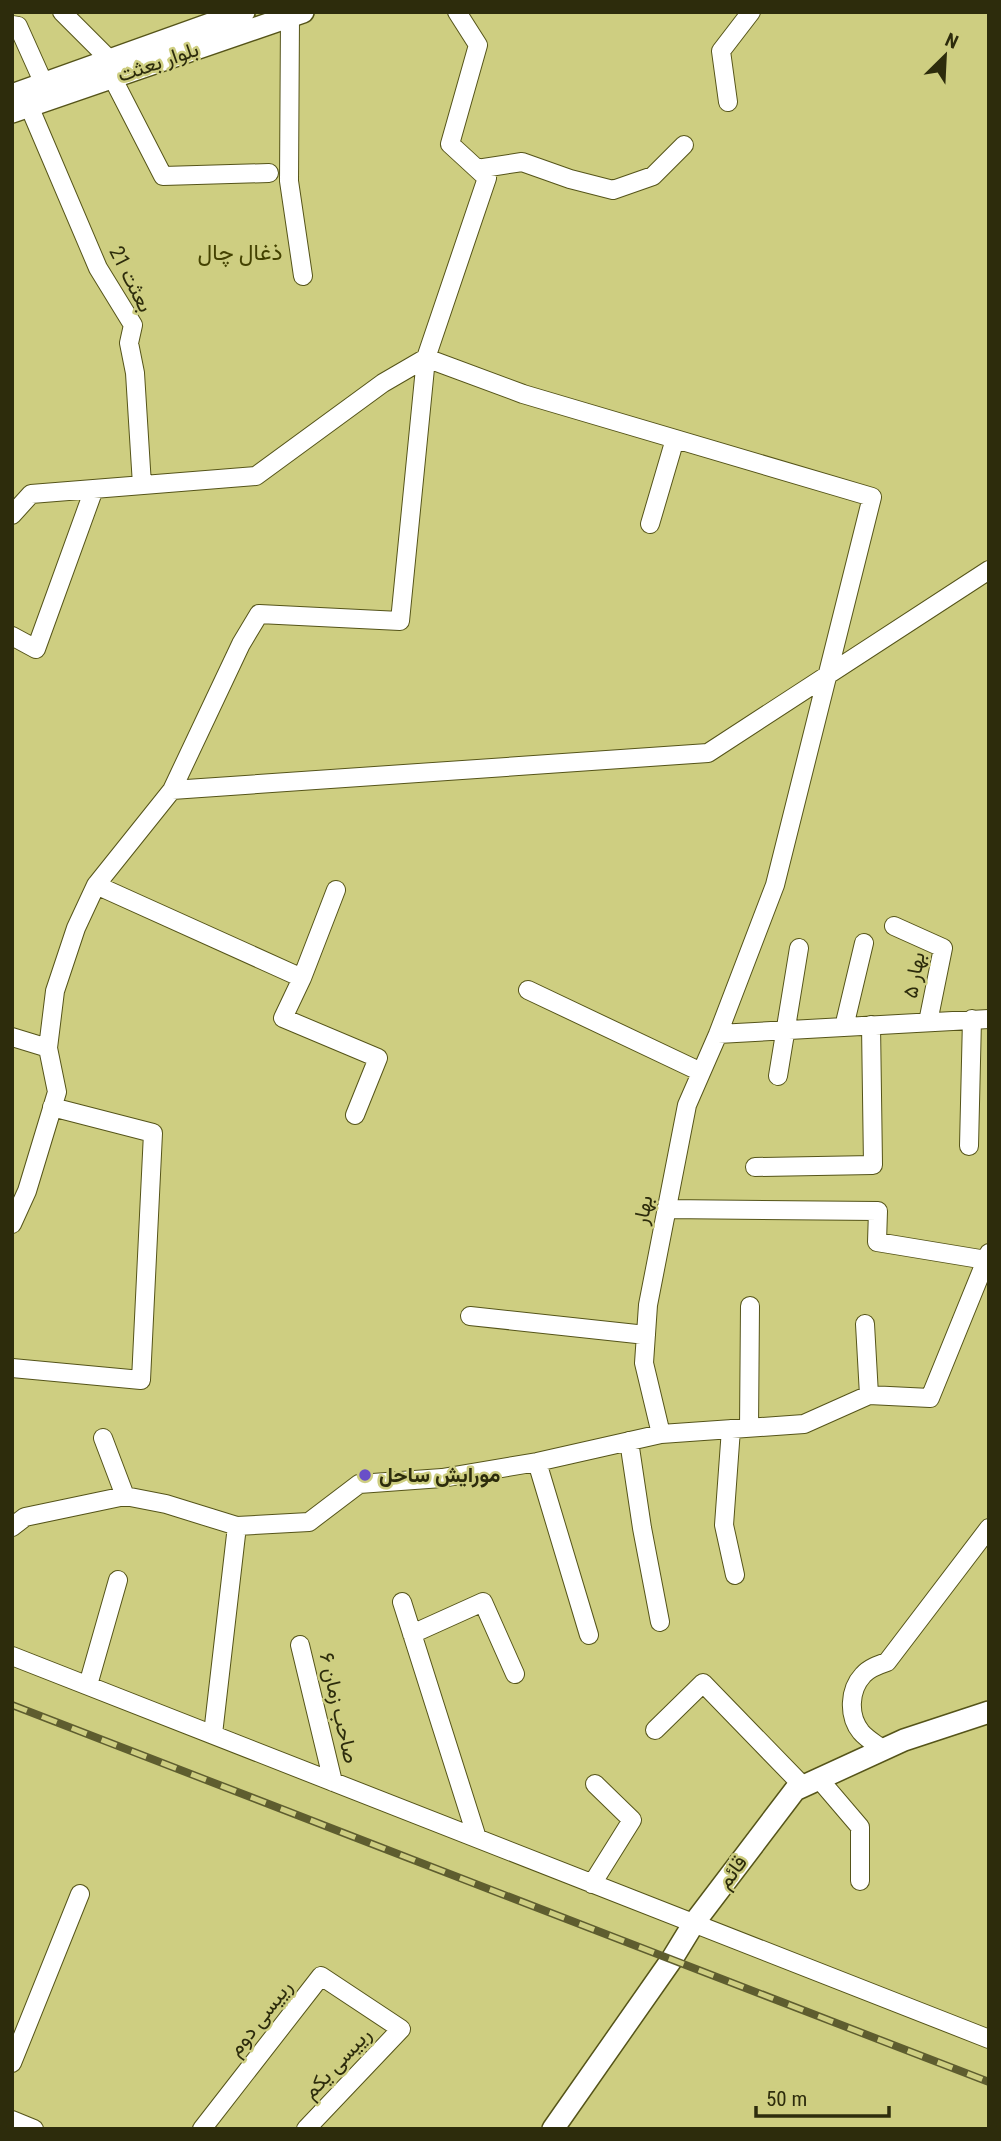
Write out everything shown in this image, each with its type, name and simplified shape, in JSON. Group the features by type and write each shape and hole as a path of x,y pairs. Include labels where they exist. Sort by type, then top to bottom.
{"street":[{"path":"62,12 111,69 163,176 270,173"},
{"name":"بلوار بعثت","path":"18,104 111,69 205,19 244,12"},
{"path":"12,1224 27,1191 57,1092 48,1048 55,991 76,928 96,885 172,790 241,643 258,614 400,621 426,358 487,178 450,144 478,45 457,12"},
{"path":"728,103 721,51 751,12"},
{"path":"297,14 289,181 303,276"},
{"name":"بلوار بعثت","path":"18,104 44,84 111,69 297,14"},
{"path":"12,25 18,26 44,84"},
{"name":"بعثت 21","path":"18,104 99,268 133,325 129,343 135,373 142,485"},
{"path":"477,169 522,162 570,179 613,190 653,176 684,145"},
{"path":"12,515 31,494 256,476 383,383 426,358"},
{"path":"426,358 523,394 676,439 650,524"},
{"name":"بهار","path":"661,1434 644,1363 648,1305 687,1105 718,1034 775,885 872,497 676,439"},
{"path":"12,636 36,649 94,489"},
{"path":"172,790 708,753 989,570"},
{"path":"96,885 302,978"},
{"path":"336,890 302,978 283,1018 378,1058 355,1115"},
{"name":"بهار ۵","path":"894,926 943,947 928,1022"},
{"path":"844,1027 864,943"},
{"path":"778,1076 788,1030 799,948"},
{"path":"528,990 701,1072"},
{"path":"718,1034 981,1019 969,1146"},
{"path":"755,1167 873,1166 872,1025"},
{"path":"12,1037 48,1048"},
{"path":"12,1368 141,1380 153,1133 52,1107"},
{"path":"12,1527 25,1517 125,1496 166,1504 237,1526 309,1522 359,1484 442,1478 537,1462 661,1434 804,1424 869,1395 930,1398 987,1256 877,1242 878,1211 666,1209"},
{"path":"735,1575 724,1525 740,1428 750,1306"},
{"path":"470,1316 646,1335"},
{"path":"865,1324 869,1395"},
{"path":"103,1438 125,1496"},
{"path":"629,1441 660,1622"},
{"path":"537,1462 589,1635"},
{"path":"212,1734 237,1526"},
{"path":"883,1750 861,1732 853,1715 851,1699 862,1676 873,1667 887,1662 989,1528"},
{"path":"88,1685 118,1580"},
{"path":"402,1602 477,1838"},
{"path":"412,1634 483,1602 515,1674"},
{"name":"صاحب زمان ۶","path":"300,1645 333,1782"},
{"path":"12,1656 989,2039"},
{"path":"655,1730 703,1683 860,1826 860,1881"},
{"name":"قائم","path":"553,2129 672,1959 694,1923 776,1811 795,1790 904,1740 989,1712"},
{"path":"592,1884 632,1820 595,1784"},
{"path":"12,2063 80,1894"},
{"name":"رییسی دوم","path":"202,2129 321,1976 401,2029"},
{"name":"رییسی یکم","path":"306,2129 401,2029"},
{"path":"12,2120 34,2129"}],"railway":[{"path":"12,1705 989,2082"}],"place":[{"name":"مورایش ساحل","path":"365,1475"}],"district":[{"name":"ذغال چال","path":"240,252"}]}
